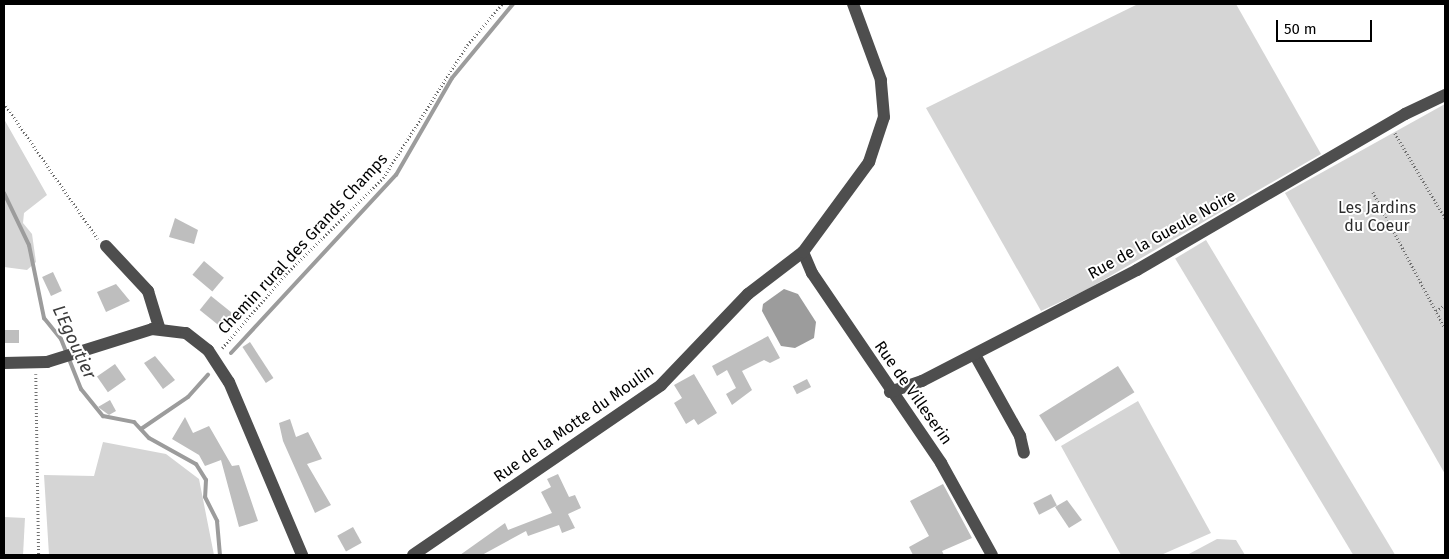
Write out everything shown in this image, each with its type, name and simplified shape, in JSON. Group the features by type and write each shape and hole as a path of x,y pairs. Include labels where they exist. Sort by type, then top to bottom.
{"street":[{"name":"Rue de la Motte du Moulin","path":"413,555 661,385 748,294 803,252 869,162 884,117 881,80 853,4"},
{"name":"Rue de la Gueule Noire","path":"890,392 907,388 1137,270 1405,114 1445,96"},
{"path":"106,246 148,291 159,328"},
{"name":"Rue de Villeserin","path":"803,252 812,273 890,392 941,463 992,555"},
{"path":"4,363 60,359 159,328 186,333 218,362 302,555"},
{"path":"975,354 1020,436 1024,453"}],"path":[{"name":"Chemin rural des Grands Champs","path":"220,350 286,274 383,178 467,45 502,4"},
{"path":"4,103 94,236 106,246"},
{"path":"1395,133 1445,218"},
{"path":"1372,192 1445,328"},
{"path":"1436,311 1445,306"},
{"path":"36,370 39,555"}],"green space":[{"path":"1138,4 1236,4 1321,154 1086,290 1041,311 926,108"},
{"name":"Les Jardins du Coeur","path":"1445,104 1445,474 1285,193"},
{"path":"4,119 47,195 24,213 23,223 32,234 36,262 27,270 4,267"},
{"path":"1206,240 1395,554 1353,555 1175,259"},
{"path":"1138,401 1211,533 1161,555 1121,555 1061,446"},
{"path":"103,442 166,454 199,479 214,555 49,555 44,475 94,476"},
{"path":"4,517 25,518 23,555 4,555"},
{"path":"1217,539 1236,540 1245,555 1187,555"}],"shaded area":[{"path":"784,289 798,294 816,322 814,338 795,348 781,346 762,311 763,304"}],"building":[{"path":"175,218 198,230 194,244 169,237"},
{"path":"204,261 224,278 212,292 192,275"},
{"path":"53,272 62,291 51,296 42,277"},
{"path":"116,284 130,301 106,312 97,292"},
{"path":"211,296 233,314 221,328 200,310"},
{"path":"4,330 19,330 19,343 4,343"},
{"path":"768,336 780,358 770,363 764,360 742,371 752,390 732,405 726,394 736,388 727,370 717,376 712,366"},
{"path":"250,342 273,378 266,383 242,347"},
{"path":"155,356 175,380 163,389 144,363"},
{"path":"115,364 126,380 108,392 97,377"},
{"path":"1118,366 1134,392 1056,442 1039,415"},
{"path":"694,374 717,413 698,425 694,419 686,424 674,403 682,398 674,385"},
{"path":"807,379 811,387 797,394 793,386"},
{"path":"110,400 116,411 109,415 98,407"},
{"path":"185,417 193,433 209,426 232,466 239,465 258,521 239,527 221,460 205,466 199,455 172,439"},
{"path":"290,419 296,437 308,432 322,459 307,464 331,505 315,513 283,441 279,423"},
{"path":"558,474 569,497 575,495 581,508 568,514 575,528 562,533 559,525 528,536 526,531 482,555 460,555 505,523 508,530 552,513 541,492 551,487 547,479"},
{"path":"943,484 972,538 942,551 944,555 913,555 909,547 929,536 910,501"},
{"path":"1051,494 1057,506 1039,515 1033,503"},
{"path":"1067,500 1082,520 1069,528 1055,507"},
{"path":"353,527 362,543 346,551 337,536"}],"waterway":[{"path":"231,353 396,175 452,78 513,4"},
{"name":"L'Egoutier","path":"4,193 29,245 44,318 61,339 81,389 103,416 134,422 149,438 196,464 206,480 205,497 217,521 220,555"},
{"path":"141,429 188,397 208,375"}]}
